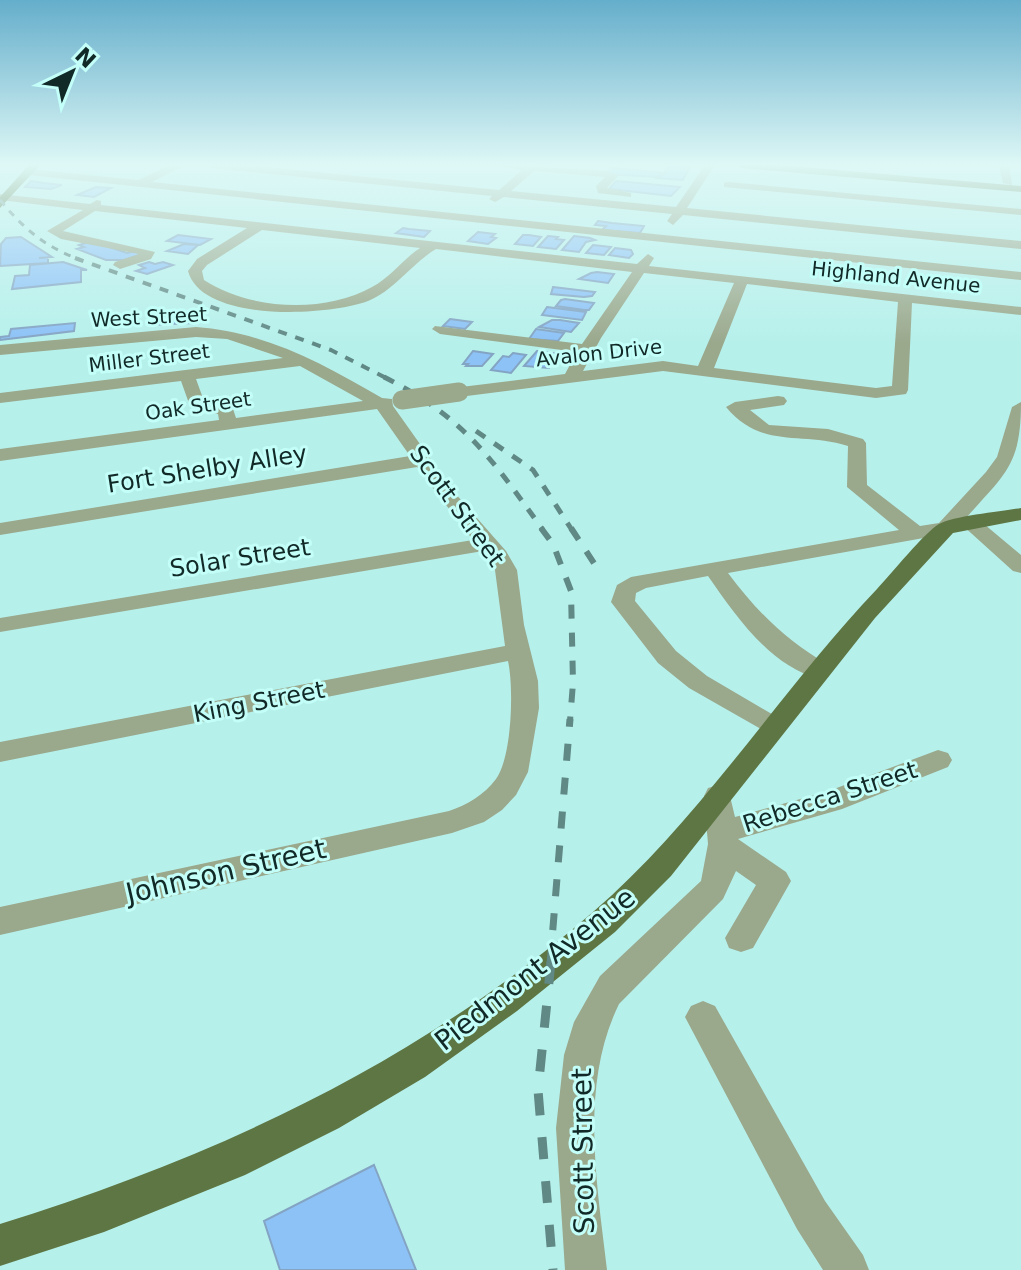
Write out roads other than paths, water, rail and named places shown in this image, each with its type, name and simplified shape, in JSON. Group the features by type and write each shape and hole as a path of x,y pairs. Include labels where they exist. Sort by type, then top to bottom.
{"main road":[{"path":"958,525 1021,514"},
{"name":"Piedmont Avenue","path":"0,1245 104,1212 231,1161 326,1115 412,1065 505,1000 604,922 660,867 867,613 958,525"}],"street":[{"path":"47,224 65,236 149,252 146,256 120,265"},
{"name":"Highland Avenue","path":"253,224 742,280 864,277 906,298 1021,311"},
{"path":"259,225 197,267 195,276 198,282 215,294 260,305 321,306 379,290 400,268 463,224"},
{"path":"532,224 662,238 864,277 1021,276"},
{"path":"572,376 671,224"},
{"path":"818,224 1021,245"},
{"path":"864,277 873,224"},
{"path":"965,224 965,239"},
{"path":"704,371 742,280"},
{"name":"Avalon Drive","path":"391,402 649,366 876,393 896,392 900,390 901,336 906,298"},
{"path":"440,329 587,349"},
{"name":"West Street","path":"0,350 130,336 210,332 255,341 391,402"},
{"name":"Miller Street","path":"0,398 303,361"},
{"path":"187,375 197,405 226,410 229,424"},
{"path":"778,401 735,407 764,430 814,432 852,440 858,447 857,487 916,533"},
{"name":"Oak Street","path":"0,455 391,402"},
{"name":"Scott Street","path":"391,402 422,460 506,570 517,652 525,681 526,708 514,772 506,787 492,802 474,814 452,822"},
{"name":"Piedmont Avenue","path":"958,525 1006,457 1021,407"},
{"name":"Fort Shelby Alley","path":"0,529 422,460"},
{"path":"773,727 698,682 667,657 623,602 622,595 632,584 958,525 1021,566"},
{"name":"Solar Street","path":"0,625 488,544"},
{"path":"714,569 759,630 783,650 819,671"},
{"name":"King Street","path":"0,752 517,652"},
{"name":"Rebecca Street","path":"723,839 938,760"},
{"name":"Scott Street","path":"586,1270 579,1203 577,1116 582,1049 594,1015 608,991 630,966 712,890 724,861 718,796"},
{"name":"Johnson Street","path":"0,921 452,822"},
{"path":"723,839 775,881 741,938"},
{"path":"703,1017 811,1215 848,1270"}],"railway":[{"path":"23,224 57,249 81,260"},
{"path":"75,258 331,350 388,379"},
{"path":"384,377 412,392 456,424 491,461 543,530"},
{"path":"476,431 533,470 572,530"},
{"path":"541,528 553,544 571,591 573,683 570,721"},
{"path":"571,528 599,571"},
{"path":"550,964 570,719"},
{"path":"551,962 538,1090 553,1270"}]}
